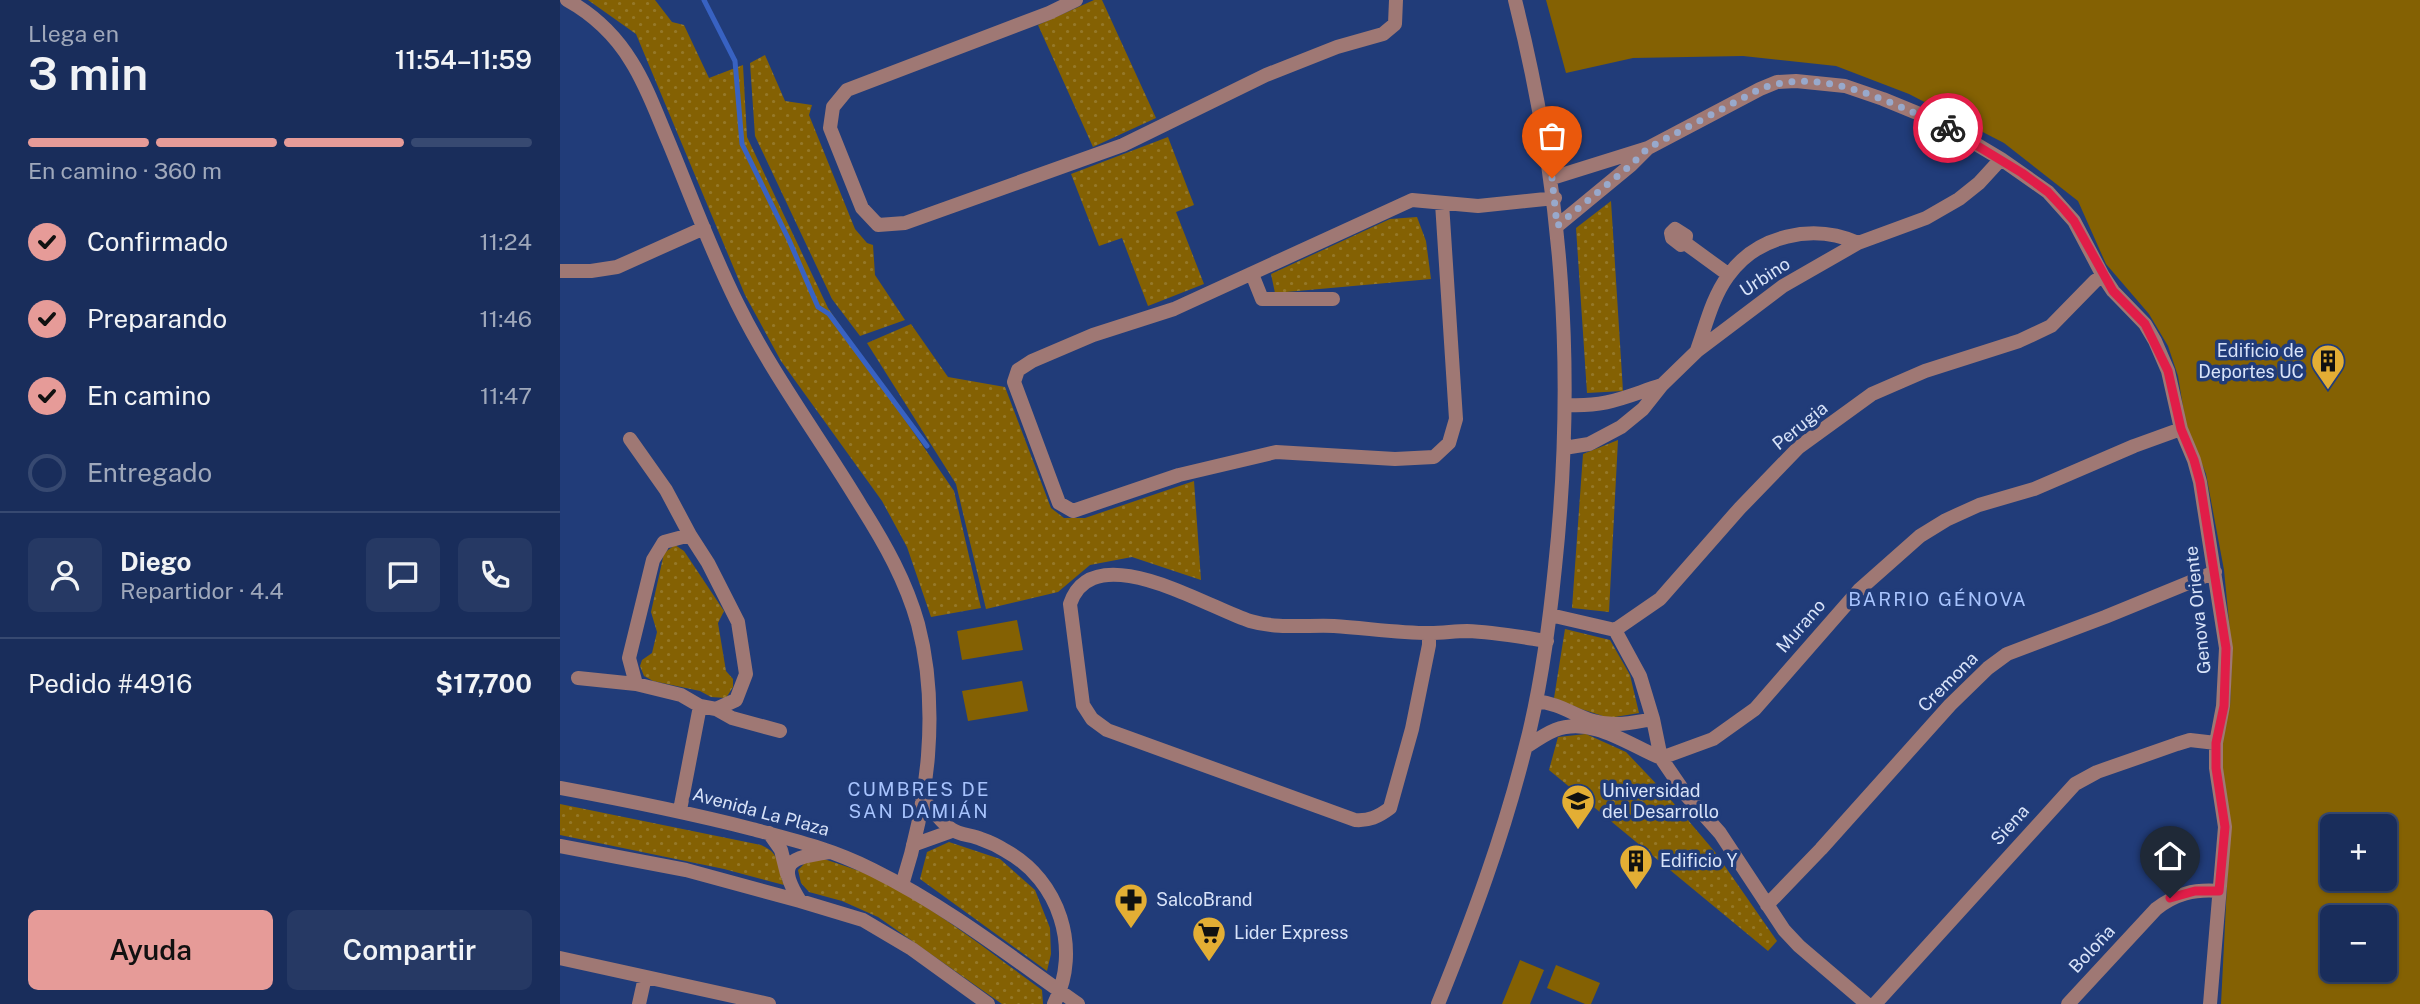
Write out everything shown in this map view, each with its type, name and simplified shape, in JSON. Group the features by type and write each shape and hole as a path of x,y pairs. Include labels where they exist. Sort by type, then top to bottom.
{"street":[{"path":"567,0 617,39 633,64 653,104 736,302 768,362 839,469 886,546 905,584 918,625 927,675 928,738 922,798 902,885"},
{"path":"1076,0 1049,13 847,90 833,107 830,128 862,208 878,225 905,223 1123,145 1266,75 1337,47 1382,34 1395,24 1396,0"},
{"path":"1438,1004 1504,827 1526,747 1547,641 1559,531 1566,405 1566,338 1555,198 1536,90 1515,0"},
{"name":"Genova Oriente","path":"1552,178 1648,148 1760,89 1777,82 1796,81 1845,86 1939,122 2001,159 2048,192 2074,221 2113,291 2145,324 2168,371 2181,429 2200,482 2216,572 2226,648 2224,706 2216,743 2216,768 2225,827 2210,1004"},
{"name":"Genova Oriente","path":"1557,226 1648,148"},
{"name":"Urbino","path":"1564,448 1589,444 1621,427 1643,410 1662,385 1698,351 1783,286 1858,243 1926,218 1959,199 1979,183 2001,159"},
{"path":"1442,203 1457,419 1449,443 1434,457 1395,459 1276,452 1179,475 1073,511 1059,503 1014,382 1018,370 1032,361 1093,335 1174,309 1412,200 1478,206 1555,198"},
{"path":"560,271 591,271 617,267 704,228"},
{"name":"Urbino","path":"1698,351 1715,297 1743,259 1759,248 1794,235 1813,233 1842,236 1858,243"},
{"path":"1685,243 1729,275"},
{"path":"1252,274 1262,299 1333,299"},
{"name":"Perugia","path":"1615,630 1660,599 1740,508 1799,447 1872,394 1925,371 2019,341 2051,326 2103,276"},
{"name":"Urbino","path":"1566,405 1607,404 1662,385"},
{"name":"Murano","path":"1661,758 1713,738 1755,709 1859,590 1929,531 1979,505 2035,489 2134,446 2181,429"},
{"path":"630,439 666,490 708,562 738,622 746,674 736,700 716,709"},
{"path":"636,684 629,658 653,560 664,542 690,535"},
{"name":"Cremona","path":"1767,905 1950,705 1988,668 2007,654 2216,572"},
{"path":"1429,633 1428,653 1412,729 1390,808 1379,816 1355,820 1107,730 1091,719 1083,705 1070,604 1074,592 1085,580 1101,575 1120,575 1164,584 1226,613 1269,626 1335,626 1429,633 1469,631 1547,641"},
{"path":"1550,615 1615,630 1640,676 1661,758 1687,796 1720,834 1784,930 1867,1004"},
{"path":"578,678 636,684 681,695 732,718 780,731"},
{"path":"1536,701 1559,705 1592,721 1611,724 1631,724 1653,719"},
{"path":"680,810 701,706"},
{"path":"1526,747 1555,730 1571,727 1593,728 1618,736 1661,758"},
{"name":"Siena","path":"1875,1004 2075,784 2097,772 2190,740 2216,743"},
{"name":"Avenida La Plaza","path":"560,788 680,810 792,838 832,852 902,885 945,911 1056,997 1078,1004"},
{"path":"922,798 953,831 982,839 1006,850 1024,862 1048,888 1063,927 1066,972 1056,997"},
{"path":"913,845 953,831"},
{"path":"769,834 781,850 788,880 800,901"},
{"path":"560,846 686,870 800,901 873,925 982,1002"},
{"path":"788,874 792,862 797,858 832,852"},
{"name":"Boloña","path":"2068,1004 2156,909 2170,898 2195,891 2219,891"},
{"path":"560,958 769,1004"},
{"path":"639,1004 645,977"}],"shaded area":[{"path":"588,0 655,0 672,22 684,25 709,78 743,65 747,137 828,308 954,491 981,608 931,617 907,547 882,501 781,361 745,295 636,34"},
{"path":"1094,0 1102,0 1156,118 1093,147 1038,25"},
{"path":"1546,0 2420,0 2420,1004 2221,1004 2230,825 2221,769 2220,741 2230,707 2232,653 2224,570 2206,474 2186,425 2178,376 2168,346 2149,314 2106,264 2078,201 2004,143 1909,94 1836,66 1743,56 1633,58 1566,73"},
{"path":"765,55 785,101 812,105 809,115 855,229 867,243 873,245 875,275 905,320 860,336 832,299 755,136 750,63"},
{"path":"1168,137 1194,205 1176,212 1204,284 1148,306 1122,238 1099,246 1071,174"},
{"path":"1611,201 1623,391 1587,393 1576,228"},
{"path":"1417,217 1426,241 1431,279 1275,293 1271,274 1390,219"},
{"path":"911,324 948,377 1005,387 1051,508 1064,518 1085,518 1194,481 1201,580 1132,557 1090,565 1058,592 986,609 956,484 867,343"},
{"path":"1618,440 1609,612 1572,608 1583,454"},
{"path":"675,545 684,551 724,611 718,623 726,671 733,679 733,687 726,698 711,697 700,691 653,681 644,676 640,666 642,660 652,653 657,632 651,612 664,553"},
{"path":"1017,620 1023,650 962,660 957,631"},
{"path":"1565,629 1610,640 1630,675 1639,713 1609,718 1554,698"},
{"path":"1022,681 1028,711 968,721 962,691"},
{"path":"1586,734 1626,752 1715,852 1777,941 1768,951 1549,770 1558,737"},
{"path":"560,804 761,845 776,857 784,885 724,869 560,835"},
{"path":"949,842 1000,859 1035,890 1050,928 1051,954 1047,971 920,879 927,852"},
{"path":"821,858 862,872 932,911 1042,990 1043,1004 1002,1004 878,917 842,901 809,892 801,883 798,870 807,861"},
{"path":"1520,960 1544,970 1530,1004 1502,1004"},
{"path":"1556,965 1600,983 1591,1004 1547,988"}],"waterway":[{"path":"704,0 735,61 742,144 818,307 829,314 927,446"}],"way so far":[{"path":"1552,178 1557,226 1648,148 1777,82 1816,82 1845,86 1883,99 1948,128"}],"place":[{"name":"Edificio de Deportes UC","path":"2328,391"},
{"name":"Universidad del Desarrollo","path":"1578,831"},
{"name":"Edificio Y","path":"1636,891"},
{"name":"SalcoBrand","path":"1131,930"},
{"name":"Lider Express","path":"1209,963"}],"district":[{"name":"BARRIO GÉNOVA","path":"1938,599"},
{"name":"CUMBRES DE SAN DAMIÁN","path":"919,800"}],"route":[{"path":"1948,128 2001,159 2048,192 2074,221 2113,291 2145,324 2155,341 2168,371 2181,429 2194,460 2207,518 2226,648 2224,706 2216,743 2216,768 2225,827 2219,891 2195,891 2170,898"}]}
